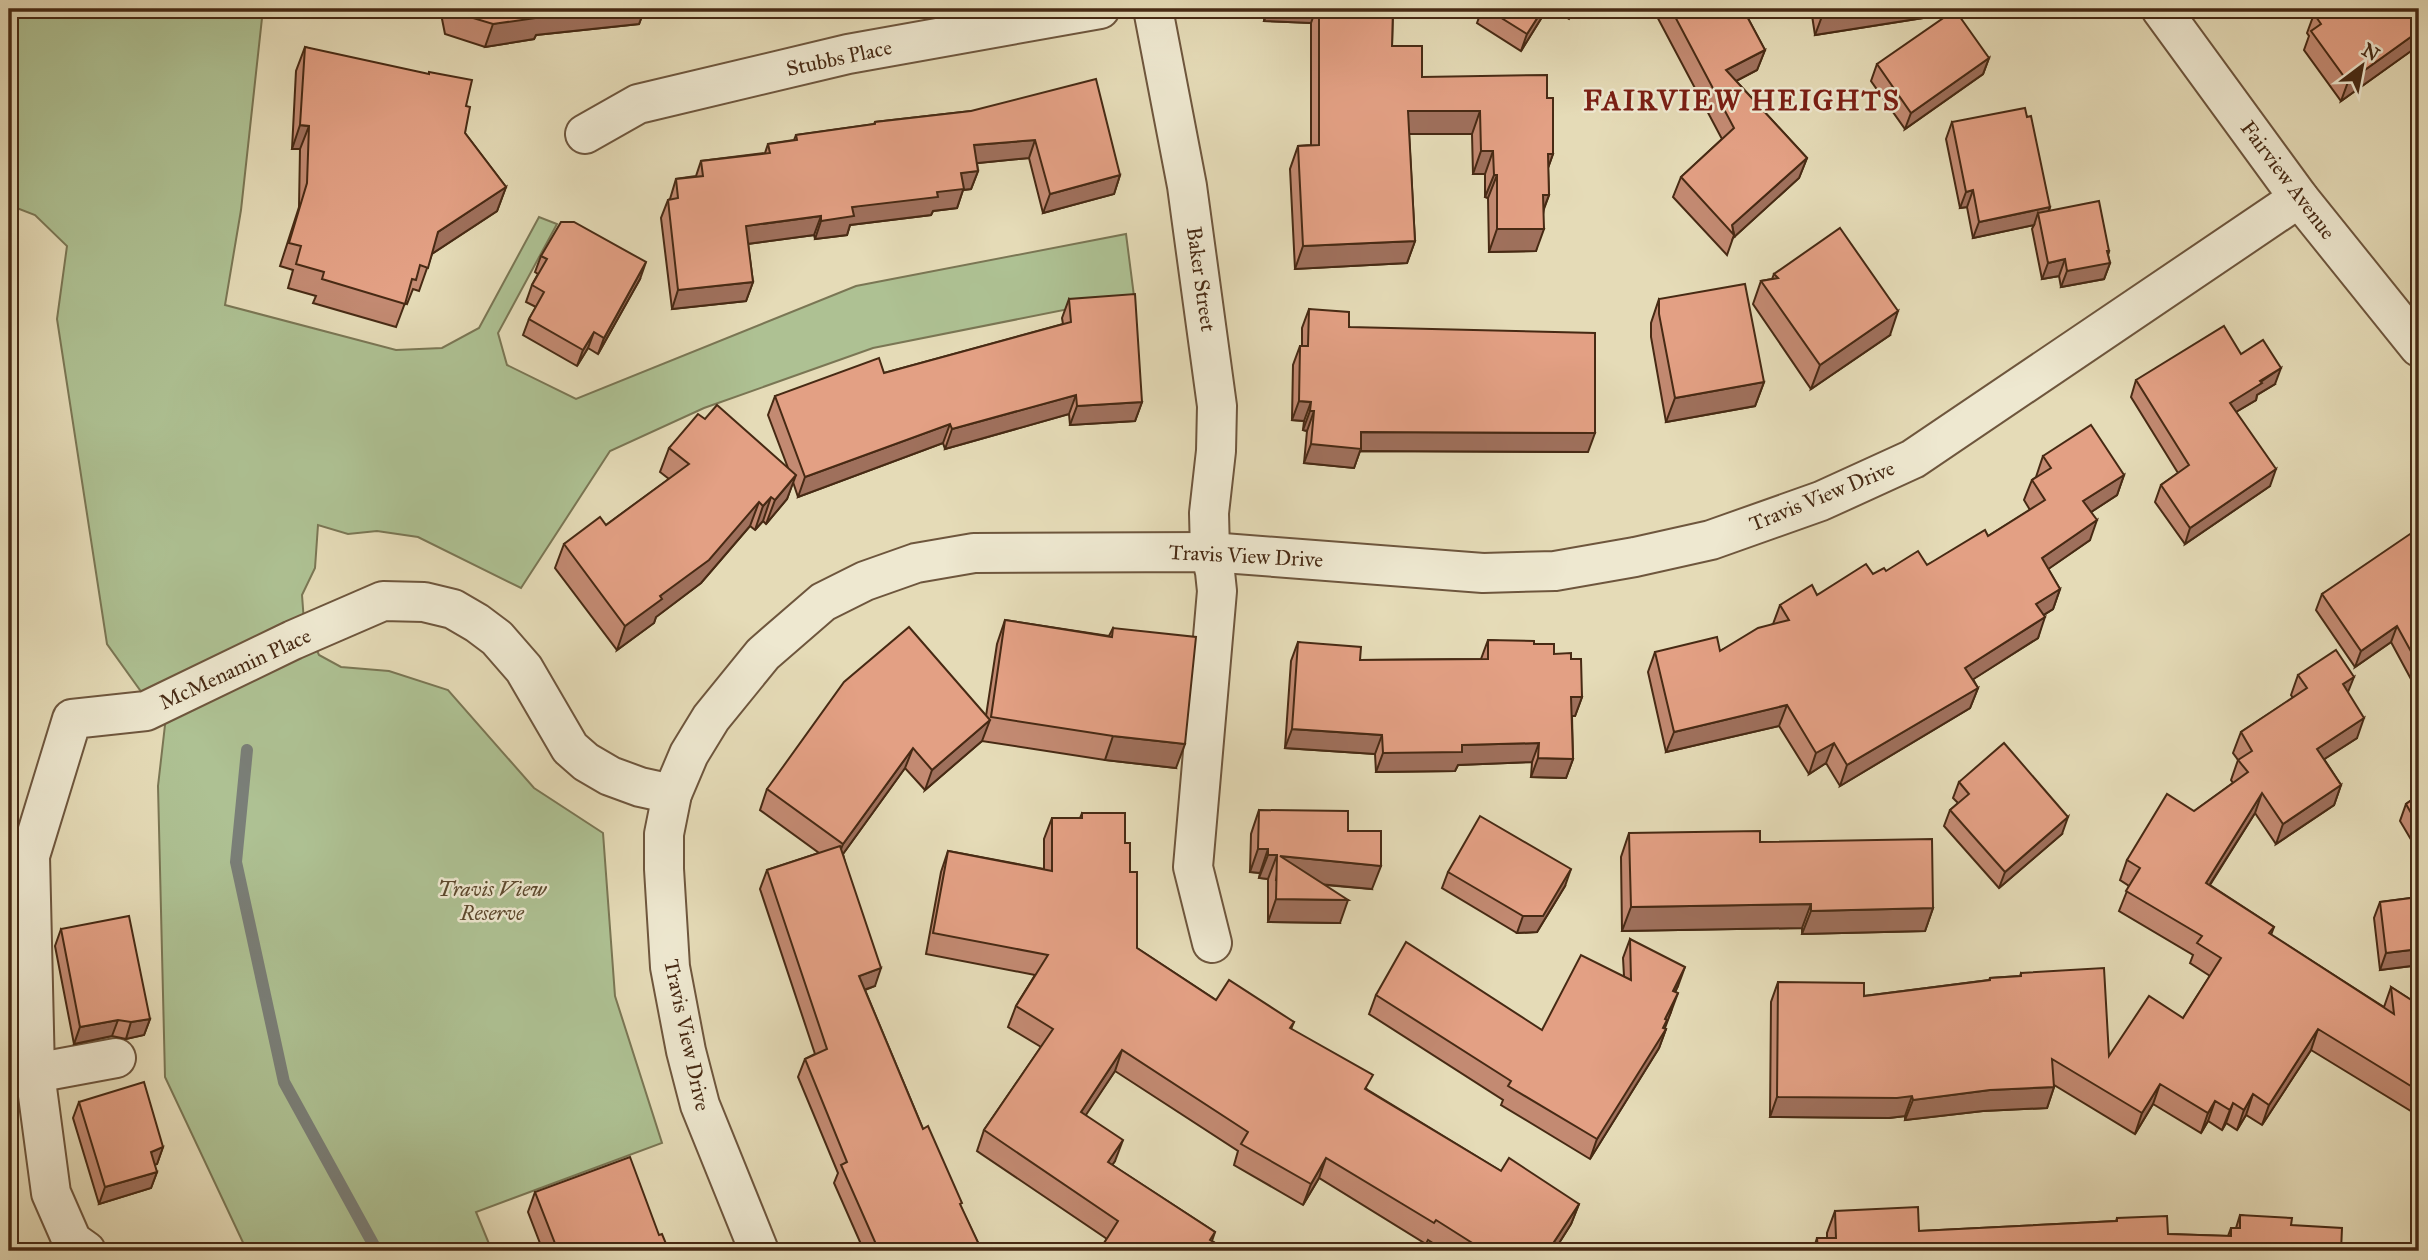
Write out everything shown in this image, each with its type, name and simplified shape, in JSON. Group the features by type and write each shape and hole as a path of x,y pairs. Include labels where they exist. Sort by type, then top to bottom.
{"street":[{"name":"Stubbs Place","path":"585,134 638,104 848,54 1100,9"},
{"name":"Baker Street","path":"1153,9 1187,186 1217,406 1216,452 1209,513 1210,552 1217,591 1193,867 1212,943"},
{"name":"Fairview Avenue","path":"2161,9 2299,198 2419,347"},
{"name":"Travis View Drive","path":"759,1251 700,1105 670,967 664,834 672,794 689,754 710,718 763,654 823,601 865,580 916,563 974,554 1210,552 1483,573 1555,571 1711,540 1821,501 1913,459 2299,198"},
{"name":"McMenamin Place","path":"86,1251 72,1241 51,1193 22,1072 30,856 72,719 146,711 293,640 383,601 424,602 453,609 498,638 524,669 570,748 586,762 610,776 640,787 672,794"},
{"path":"22,1072 116,1058"}],"green space":[{"name":"Travis View Reserve","path":"9,9 263,9 241,210 225,305 396,350 442,348 479,328 539,217 557,224 498,333 507,365 576,399 856,286 1126,234 1134,296 873,348 704,408 610,451 521,588 418,537 377,531 348,534 318,525 315,568 302,595 304,622 319,655 341,667 389,671 448,690 534,788 603,833 615,996 662,1143 476,1212 492,1251 247,1251 165,1077 158,786 165,725 107,644 57,319 67,246 35,215 9,205"}],"building":[{"path":"452,9 582,9 542,13 543,17 493,24 453,12"},
{"path":"1319,9 1393,9 1392,46 1422,46 1422,77 1547,75 1547,98 1553,98 1553,154 1548,154 1549,195 1543,195 1544,229 1497,229 1497,175 1494,175 1493,151 1481,151 1480,111 1408,111 1415,241 1303,246 1298,146 1319,145"},
{"path":"1487,9 1543,9 1527,34"},
{"path":"1671,9 1743,9 1765,50 1726,70 1807,158 1732,225 1734,235 1681,177 1734,128"},
{"path":"2321,9 2419,9 2414,12 2419,20 2419,31 2348,82 2311,31 2321,24 2314,14"},
{"path":"1955,10 1989,58 1911,113 1877,64"},
{"path":"305,47 429,74 472,80 466,106 470,107 465,133 506,187 438,232 428,268 420,265 416,280 412,279 405,304 322,279 324,272 296,264 301,246 289,243 307,183 309,126 300,125"},
{"path":"1096,79 1120,175 1050,194 1035,140 974,145 978,171 961,173 964,189 937,192 938,197 852,207 854,216 821,221 821,216 746,226 753,282 678,290 668,200 678,198 676,179 703,176 701,161 770,153 768,144 797,140 796,135 875,122 971,111"},
{"path":"2025,108 2027,117 2031,116 2050,207 1979,222 1973,190 1966,192 1952,122"},
{"path":"2099,201 2110,263 2067,271 2065,259 2048,263 2038,213"},
{"path":"561,222 574,222 646,262 604,338 594,332 583,350 529,319 544,292 532,285 547,259 541,256"},
{"path":"1840,228 1898,311 1820,365 1761,281 1778,278 1774,274"},
{"path":"1745,284 1764,382 1675,398 1659,314 1659,299"},
{"path":"1135,294 1142,402 1077,406 1076,395 952,429 950,424 805,477 775,396 879,358 884,373 1071,322 1069,299"},
{"path":"1309,309 1349,312 1349,327 1595,333 1595,433 1361,432 1361,449 1311,444 1314,411 1310,411 1311,402 1299,401 1300,346 1308,346"},
{"path":"2224,326 2241,354 2263,340 2281,368 2230,403 2276,469 2190,528 2161,485 2189,465 2136,380"},
{"path":"717,405 796,475 775,500 771,497 763,506 759,502 709,560 625,626 564,544 600,517 606,525 689,464 669,448 698,414 705,419"},
{"path":"2091,425 2124,475 2083,501 2097,520 2042,558 2060,589 2036,604 2045,617 1965,668 1978,688 1847,765 1834,743 1816,753 1787,705 1674,732 1655,652 1717,637 1720,651 1758,628 1789,620 1780,605 1812,585 1817,595 1866,564 1873,574 1884,568 1886,571 1918,551 1927,565 1985,530 1988,536 2045,500 2032,480 2051,468 2043,456"},
{"path":"2413,532 2419,540 2419,666 2397,626 2361,651 2322,594"},
{"path":"1005,620 1112,637 1113,628 1196,637 1185,744 991,717"},
{"path":"909,627 990,720 932,770 913,748 843,844 767,789 844,682"},
{"path":"1488,640 1554,644 1554,654 1571,653 1571,659 1581,659 1582,697 1571,697 1573,759 1538,758 1539,743 1462,745 1462,752 1383,753 1382,735 1292,729 1298,642 1361,647 1360,660 1488,659"},
{"path":"2336,650 2354,677 2343,684 2364,718 2317,749 2341,785 2283,824 2262,793 2206,883 2274,927 2269,933 2394,1014 2391,987 2419,1005 2419,1091 2318,1029 2269,1105 2253,1094 2244,1110 2233,1103 2230,1110 2215,1101 2208,1113 2160,1084 2142,1113 2052,1059 2054,1087 1990,1090 1913,1100 1912,1096 1777,1097 1778,982 1864,983 1864,996 2021,976 2021,973 2104,968 2109,1056 2149,996 2183,1018 2221,958 2197,943 2202,936 2126,891 2140,868 2127,860 2167,794 2194,811 2248,772 2238,760 2252,751 2241,732 2307,688 2298,675"},
{"path":"2004,743 2068,817 2005,872 1950,810 1969,794 1959,782"},
{"path":"2419,795 2419,827 2406,804"},
{"path":"1259,810 1348,811 1348,831 1381,831 1381,866 1280,856 1348,900 1276,899 1277,855 1268,855 1268,849 1258,849"},
{"path":"1082,813 1125,813 1125,843 1130,843 1130,872 1137,872 1137,948 1216,1000 1229,980 1294,1022 1290,1028 1373,1075 1365,1089 1501,1171 1509,1158 1579,1204 1548,1251 1485,1251 1326,1158 1311,1184 1241,1144 1248,1132 1122,1050 1081,1112 1123,1140 1108,1162 1215,1232 1210,1240 1229,1251 1099,1251 1118,1221 984,1130 1053,1029 1016,1006 1048,955 933,933 948,851 1052,871 1052,818 1082,818"},
{"path":"1480,816 1571,869 1543,916 1523,916 1448,872"},
{"path":"1760,831 1760,842 1932,839 1933,908 1811,911 1811,904 1631,907 1629,833"},
{"path":"840,846 881,968 859,976 923,1129 928,1126 982,1251 879,1251 841,1165 847,1162 805,1059 827,1049 767,870"},
{"path":"2419,897 2419,949 2386,953 2380,902"},
{"path":"129,916 150,1019 131,1022 118,1020 80,1027 61,929"},
{"path":"1630,939 1685,967 1673,991 1678,993 1665,1019 1667,1020 1663,1028 1666,1029 1597,1139 1508,1086 1511,1081 1376,995 1406,942 1542,1030 1581,955 1631,980"},
{"path":"144,1082 163,1147 151,1152 157,1172 105,1187 79,1102"},
{"path":"630,1157 659,1235 662,1234 669,1251 558,1251 535,1192"},
{"path":"1918,1207 1919,1231 2167,1216 2168,1234 2231,1236 2231,1228 2240,1228 2240,1215 2292,1218 2291,1225 2342,1228 2341,1251 1818,1251 1817,1238 1836,1238 1835,1211"}],"waterway":[{"path":"247,750 236,862 284,1082 377,1251"}],"district":[{"name":"FAIRVIEW HEIGHTS","path":"1742,100"}]}
